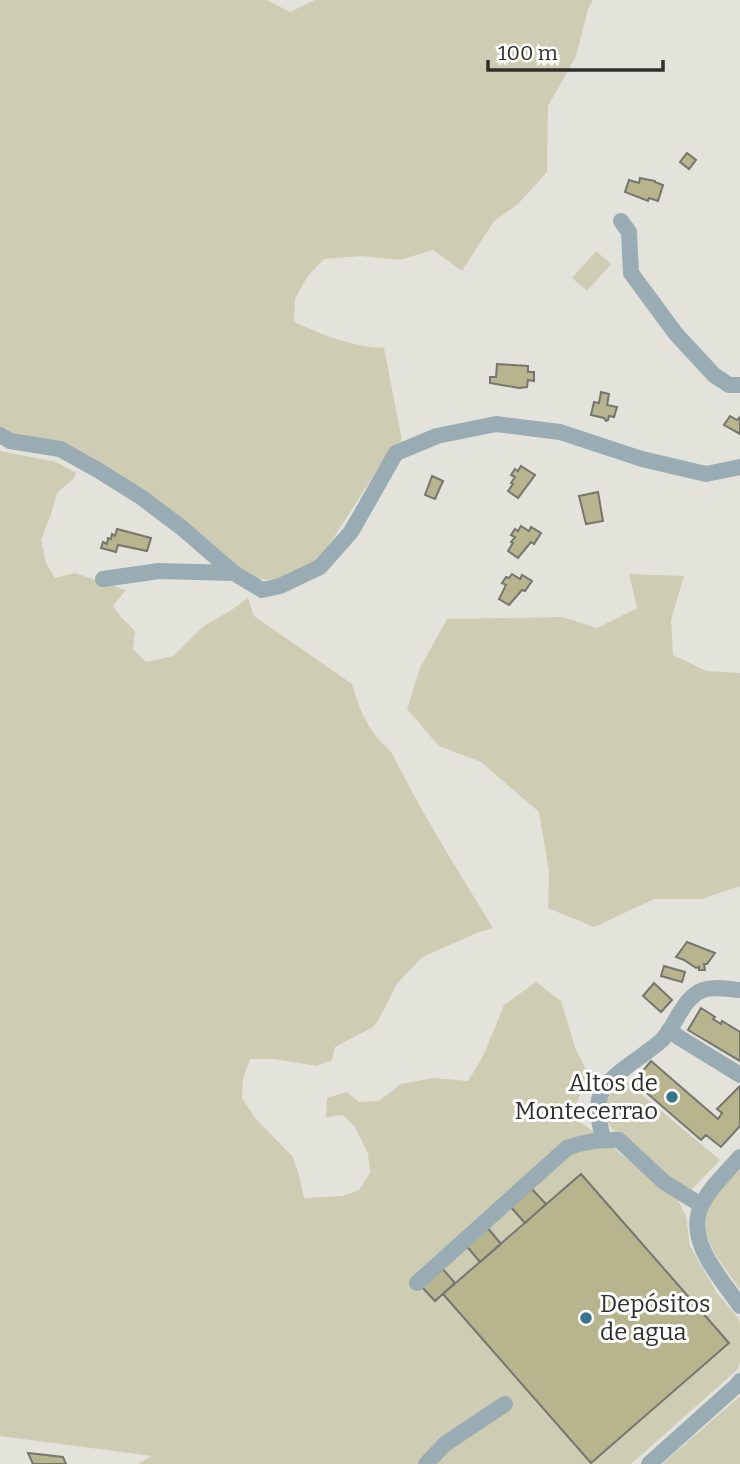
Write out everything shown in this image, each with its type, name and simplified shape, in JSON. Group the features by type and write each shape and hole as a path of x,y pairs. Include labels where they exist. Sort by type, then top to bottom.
{"street":[{"path":"621,221 629,232 631,272 677,334 714,374 729,385 740,385"},
{"path":"0,435 10,441 60,449 96,469 141,497 234,573 262,590 280,586 320,567 351,532 396,453 437,436 496,424 560,432 642,459 706,474 740,467"},
{"path":"103,579 159,571 234,573"},
{"path":"604,1140 598,1104 602,1091 609,1082 664,1038 695,995 715,988 740,990"},
{"path":"669,1030 740,1075"},
{"path":"416,1283 567,1148 593,1140 619,1140 664,1182 701,1205"},
{"path":"740,1159 708,1193 701,1205 697,1226 702,1248 740,1306"},
{"path":"649,1464 740,1381"},
{"path":"426,1464 445,1444 505,1404"}],"shaded area":[{"path":"0,0 267,0 290,12 315,0 593,0 588,9 576,56 548,106 547,172 517,205 494,221 462,271 433,250 400,260 361,256 324,259 307,277 295,299 294,322 349,343 384,348 402,440 386,456 320,559 299,571 275,580 257,579 242,572 120,480 13,438 0,430"},
{"path":"596,251 611,264 587,291 572,278"},
{"path":"0,451 56,462 76,473 57,493 41,540 46,563 55,578 75,573 126,590 113,606 135,631 133,649 146,662 173,656 204,626 248,598 254,616 352,684 366,721 393,755 429,822 493,928 422,957 397,984 373,1027 335,1047 332,1060 317,1066 274,1059 250,1059 243,1079 242,1098 255,1118 293,1157 304,1198 343,1196 359,1190 370,1173 368,1153 355,1127 343,1115 326,1117 327,1098 347,1092 359,1102 379,1101 401,1084 433,1078 468,1081 484,1054 504,1005 536,982 561,1001 576,1050 589,1076 574,1108 577,1121 678,1200 686,1216 690,1246 717,1293 739,1319 740,1324 738,1369 631,1464 140,1464 152,1456 0,1436"},
{"path":"629,574 684,576 671,620 673,655 706,671 740,673 740,886 702,899 654,899 594,927 548,908 549,872 539,812 481,762 439,746 407,709 420,668 447,619 562,617 597,628 637,608"},
{"path":"624,1080 720,1160 690,1191 648,1163 620,1138 607,1122 604,1110 607,1100"},
{"path":"740,1170 740,1289 709,1241 706,1216 710,1203 722,1186"},
{"path":"740,1396 740,1464 662,1464"}],"building":[{"path":"687,153 696,160 689,169 680,162"},
{"path":"640,178 663,185 658,201 649,198 648,201 625,192 629,180 639,183"},
{"path":"497,364 528,366 528,372 534,372 534,381 528,380 527,387 519,388 490,383 490,377 496,377"},
{"path":"601,392 609,394 607,405 617,407 614,417 609,416 606,421 591,415 594,402 599,403"},
{"path":"730,416 737,420 740,417 740,434 724,425"},
{"path":"521,466 535,475 518,498 508,491 515,477 511,475"},
{"path":"432,476 443,481 435,499 425,495"},
{"path":"598,492 603,521 586,524 579,496"},
{"path":"521,526 529,531 531,527 541,533 534,544 531,542 518,558 508,551 515,537 511,535"},
{"path":"117,529 151,538 147,551 118,545 116,552 101,548 103,542 107,544 108,538 111,539 112,534 115,536"},
{"path":"512,574 520,579 522,575 532,581 509,605 499,599 506,585 502,583"},
{"path":"687,942 715,953 707,964 704,964 705,970 699,970 699,967 696,968 676,957"},
{"path":"664,966 685,972 682,982 661,976"},
{"path":"654,983 672,1000 661,1012 643,996"},
{"path":"701,1008 721,1024 722,1021 740,1032 740,1061 688,1030"},
{"name":"Altos de Montecerrao","path":"651,1061 718,1119 722,1113 717,1109 740,1086 740,1126 721,1147 706,1135 701,1140 634,1082"},
{"name":"Depósitos de agua","path":"581,1174 729,1343 591,1463 443,1294"},
{"path":"530,1187 546,1204 525,1223 509,1205"},
{"path":"486,1226 501,1244 480,1262 465,1244"},
{"path":"441,1267 455,1283 435,1301 420,1285"},
{"path":"28,1453 63,1457 66,1464 33,1464"}],"place":[{"name":"Altos de Montecerrao","path":"672,1097"},
{"name":"Depósitos de agua","path":"586,1318"}]}
